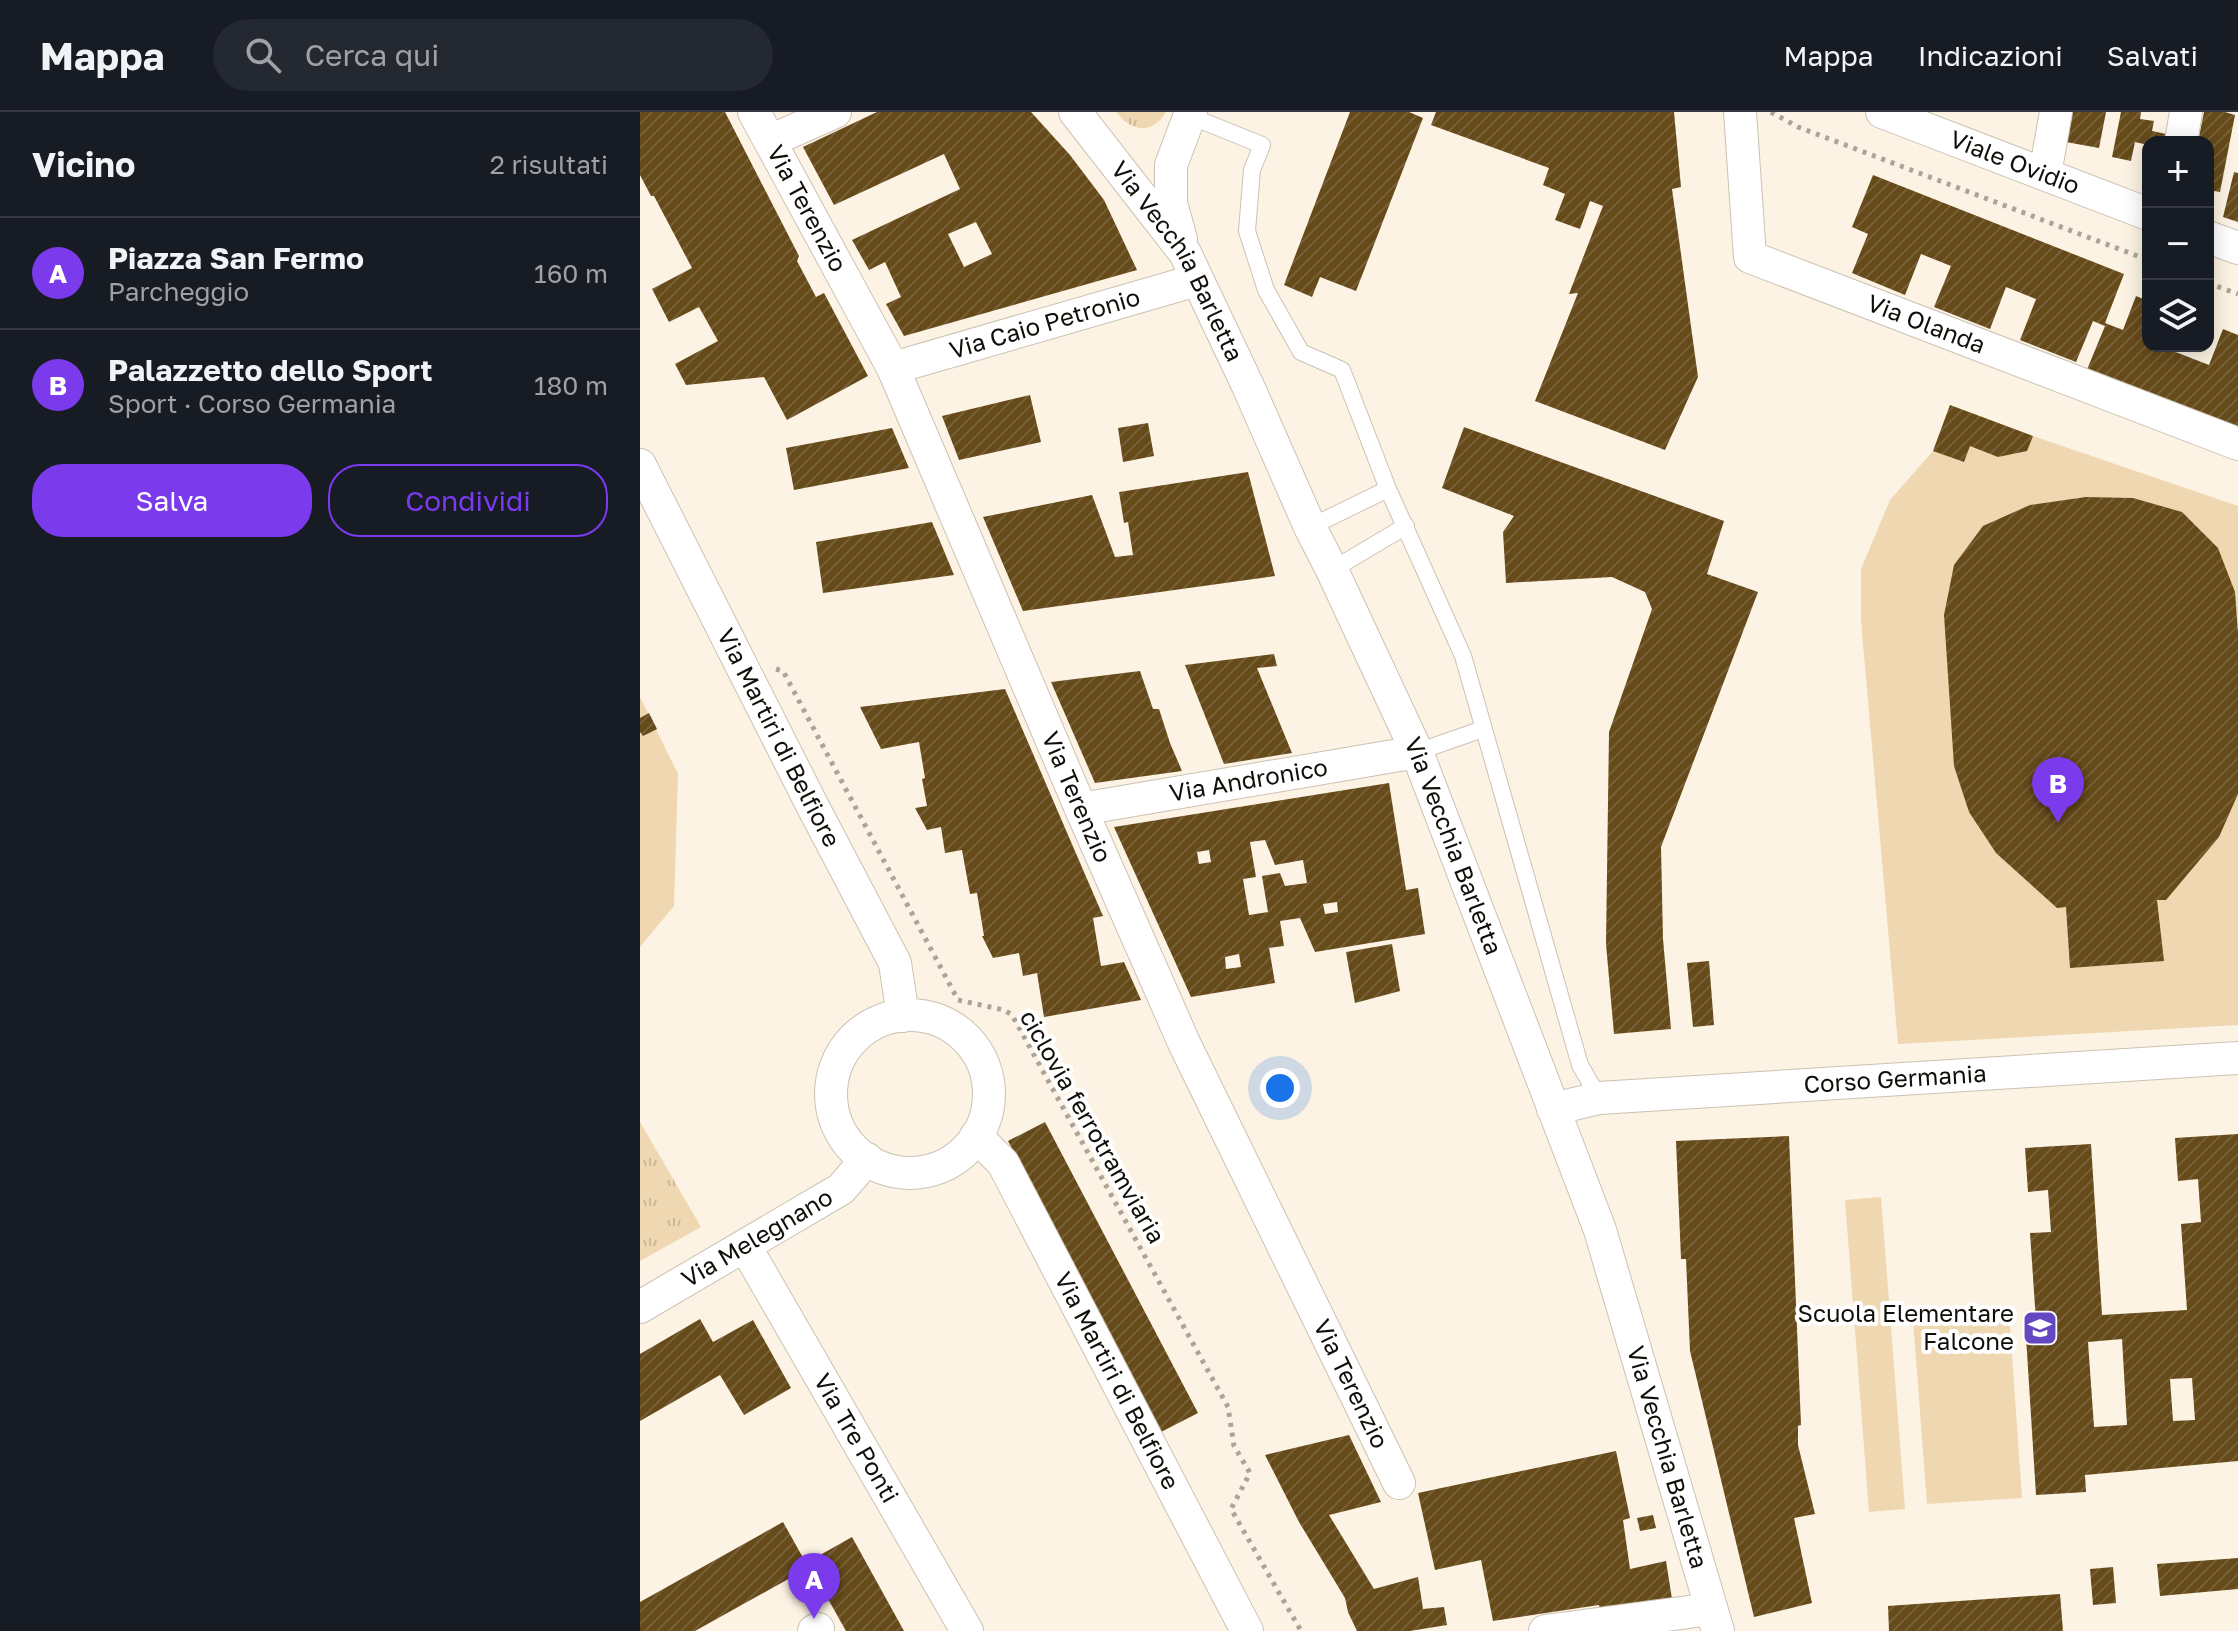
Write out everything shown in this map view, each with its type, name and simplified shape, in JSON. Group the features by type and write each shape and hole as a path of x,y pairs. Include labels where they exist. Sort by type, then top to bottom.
{"street":[{"name":"Via Terenzio","path":"754,112 893,368 1185,1045 1399,1483"},
{"path":"770,141 835,112"},
{"name":"Via Vecchia Barletta","path":"1075,112 1191,267 1417,752 1600,1230 1714,1620"},
{"name":"Via Olanda","path":"1740,112 1750,257 2238,444"},
{"name":"Viale Ovidio","path":"1882,112 1926,120 2045,174 2142,212"},
{"path":"2045,174 2056,112"},
{"path":"2182,136 2186,112"},
{"path":"1190,114 1171,165 1171,203 1191,267"},
{"path":"2214,239 2238,248"},
{"name":"Via Caio Petronio","path":"893,368 1191,267"},
{"name":"Via Martiri di Belfiore","path":"640,465 895,963 903,1016"},
{"name":"Via Andronico","path":"1081,809 1417,752"},
{"path":"915,1014 945,1022 970,1041 986,1068 990,1099 982,1128 976,1136 963,1153 936,1169 905,1173 875,1165 850,1146 834,1119 830,1089 838,1059 857,1034 884,1018 915,1014"},
{"name":"Corso Germania","path":"1553,1109 1599,1098 2238,1058"},
{"name":"Via Martiri di Belfiore","path":"976,1136 1003,1163 1247,1631"},
{"name":"Via Melegnano","path":"640,1307 841,1189 867,1159"},
{"name":"Via Tre Ponti","path":"745,1246 967,1631"},
{"path":"1545,1631 1714,1620"}],"lane":[{"path":"1190,114 1262,145 1252,170 1247,231 1266,290 1301,352 1342,370 1388,489 1463,656 1580,1065 1599,1098"},
{"path":"1310,527 1388,489"},
{"path":"1332,570 1406,526"},
{"path":"1417,752 1483,729"}],"path":[{"path":"1770,112 1798,127 2142,258"},
{"path":"2214,285 2238,294"},
{"name":"ciclovia ferrotramviaria","path":"771,667 783,671 958,1000 1004,1010 1012,1015 1228,1407 1234,1446 1250,1473 1231,1509 1301,1631"}],"green space":[{"path":"1116,112 1166,112 1155,125 1142,128 1129,124"},
{"path":"1950,405 2238,506 2238,1025 1898,1044 1861,621 1861,569 1890,500 1933,451"},
{"path":"640,697 678,774 674,906 640,947"},
{"path":"640,1122 701,1227 640,1261"},
{"path":"1881,1197 1905,1509 1869,1512 1845,1200"},
{"path":"2009,1313 2022,1498 1927,1504 1913,1320"}],"building":[{"path":"640,112 725,112 799,256 797,261 816,297 824,293 868,376 787,420 764,377 686,385 675,364 718,341 699,307 669,322 652,289 692,268 640,175"},
{"path":"877,112 1031,112 1070,155 1104,200 1137,270 904,336 886,304 901,297 885,262 869,270 852,240 960,189 944,154 834,205 803,147","holes":["976,222 992,254 964,267 948,234"]},
{"path":"1350,112 1409,112 1423,118 1356,291 1320,277 1312,297 1284,285"},
{"path":"1436,112 1674,112 1681,187 1672,189 1698,377 1665,450 1535,401 1578,293 1569,294 1603,206 1590,201 1580,229 1555,220 1565,194 1543,185 1549,168 1431,125"},
{"path":"2072,112 2106,112 2099,148 2066,142"},
{"path":"2121,112 2141,112 2140,119 2154,121 2152,131 2166,134 2142,136 2142,144 2135,142 2131,161 2112,157"},
{"path":"2204,112 2235,115 2220,192 2214,191 2214,136 2199,136"},
{"path":"2234,172 2238,173 2238,222 2223,217"},
{"path":"1873,175 2124,274 2105,323 2123,330 2136,296 2142,298 2142,352 2176,352 2209,365 2223,329 2238,335 2238,432 2086,372 2105,326 2093,321 2076,362 2020,340 2036,299 2006,287 1990,329 1934,307 1951,266 1921,254 1905,295 1852,273 1868,234 1852,227"},
{"path":"1030,395 1041,442 959,460 942,416"},
{"path":"1950,405 2033,436 2027,451 1998,457 1970,446 1964,462 1933,451"},
{"path":"1148,423 1154,456 1123,462 1118,428"},
{"path":"1464,427 1724,521 1707,574 1758,592 1661,847 1663,939 1671,1029 1614,1034 1606,944 1609,732 1652,609 1645,592 1612,577 1506,583 1503,532 1514,516 1442,488"},
{"path":"892,428 909,468 794,490 786,448"},
{"path":"1248,472 1275,576 1023,611 983,517 1092,495 1115,557 1133,555 1119,492"},
{"path":"2086,497 2133,498 2182,512 2218,548 2235,592 2238,794 2219,837 2166,900 2157,900 2164,961 2070,968 2066,907 2057,908 1996,853 1969,812 1954,766 1944,615 1954,565 1983,526 2030,505"},
{"path":"932,522 954,575 823,593 816,542"},
{"path":"1274,654 1277,666 1257,668 1292,753 1224,764 1185,665"},
{"path":"1140,671 1153,709 1159,709 1182,771 1095,783 1051,682"},
{"path":"1005,689 1103,916 1093,918 1101,966 1124,962 1141,1000 1044,1017 1037,973 1023,976 1019,953 993,958 982,936 977,893 970,894 962,850 945,853 941,827 927,830 915,808 927,806 919,742 881,749 860,707"},
{"path":"649,713 657,729 643,736 640,718"},
{"path":"1389,783 1406,890 1418,888 1425,934 1315,952 1300,918 1280,921 1284,946 1269,948 1275,983 1191,997 1114,827","holes":["1265,840 1275,865 1303,860 1307,883 1285,886 1280,873 1262,876 1268,912 1249,915 1243,879 1256,877 1250,842","1209,850 1211,862 1199,864 1197,852","1337,902 1338,912 1325,914 1323,904","1239,954 1241,967 1226,969 1225,957"]},
{"path":"1392,944 1400,991 1355,1003 1346,952"},
{"path":"1709,961 1714,1025 1693,1027 1687,963"},
{"path":"1045,1122 1198,1413 1161,1432 1008,1141"},
{"path":"2238,1134 2238,1461 2085,1475 2086,1492 2036,1495 2025,1321 2036,1321 2030,1233 2051,1232 2048,1190 2028,1192 2025,1148 2091,1144 2102,1315 2187,1310 2181,1224 2201,1222 2198,1179 2178,1181 2175,1138","holes":["2122,1339 2127,1425 2094,1427 2088,1342","2192,1378 2195,1420 2173,1421 2170,1379"]},
{"path":"1789,1136 1801,1425 1798,1426 1798,1445 1815,1514 1794,1518 1812,1603 1754,1617 1690,1351 1686,1259 1681,1259 1676,1141"},
{"path":"700,1319 713,1342 753,1320 791,1388 744,1415 720,1375 640,1421 640,1354"},
{"path":"1349,1435 1381,1502 1329,1515 1374,1589 1418,1577 1423,1609 1444,1607 1447,1625 1410,1631 1357,1631 1345,1598 1299,1522 1265,1455"},
{"path":"1616,1451 1630,1518 1623,1520 1630,1569 1666,1561 1672,1599 1600,1609 1599,1605 1493,1621 1481,1560 1435,1570 1418,1493"},
{"path":"1653,1515 1656,1528 1640,1531 1637,1518"},
{"path":"783,1522 806,1563 852,1537 904,1631 846,1631 810,1567 695,1631 640,1631 640,1602"},
{"path":"2238,1558 2238,1589 2160,1596 2157,1564"},
{"path":"2113,1567 2116,1603 2093,1605 2090,1569"},
{"path":"2060,1594 2063,1631 1889,1631 1888,1606"}],"place":[{"name":"Palazzetto dello Sport","path":"2058,823"},
{"name":"Scuola Elementare Falcone","path":"2040,1328"},
{"name":"Piazza San Fermo","path":"814,1619"}]}
